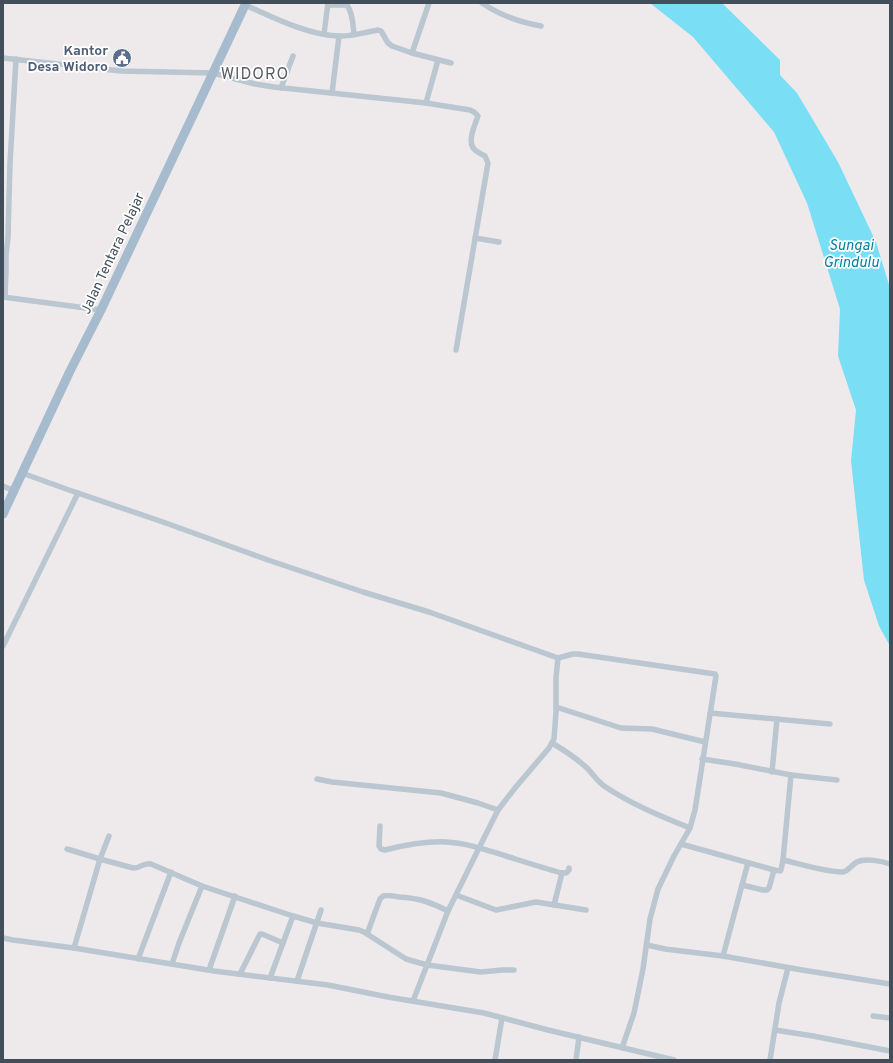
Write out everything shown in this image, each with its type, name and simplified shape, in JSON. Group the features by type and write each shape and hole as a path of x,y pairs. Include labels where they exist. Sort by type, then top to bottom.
{"main road":[{"name":"Jalan Tentara Pelajar","path":"3,514 245,4"}],"street":[{"path":"412,53 429,3"},
{"path":"482,3 503,15 522,22 541,26"},
{"path":"245,4 315,33 339,36 378,30 381,31 388,43 412,53 451,63"},
{"path":"324,34 328,4 347,5 349,8 354,34"},
{"path":"332,94 339,36"},
{"path":"281,88 293,56"},
{"path":"3,58 121,71 213,73 255,84 281,88 426,103 470,110 474,112 478,116 472,138 473,148 485,156 488,163 456,350"},
{"path":"16,59 4,297 101,310"},
{"path":"426,103 438,60"},
{"path":"475,238 499,242"},
{"path":"22,473 268,560 363,592 430,612 558,658 578,654 714,673 716,676 695,810 690,828 658,889 650,919 647,945 634,1013 622,1048"},
{"path":"3,486 14,491"},
{"path":"3,646 78,493"},
{"path":"413,1001 448,911 498,810 549,748 554,739 558,658"},
{"path":"556,707 621,728 652,729 705,742"},
{"path":"710,713 830,724"},
{"path":"772,772 777,719"},
{"path":"552,743 575,758 602,784 619,796 645,810 690,828"},
{"path":"702,759 791,775 837,780"},
{"path":"681,844 774,870 782,870 791,775"},
{"path":"317,779 332,782 441,793 498,810"},
{"path":"380,826 379,848 383,850 407,844 434,842 459,843 562,873 566,873 569,868"},
{"path":"74,948 100,859 109,836"},
{"path":"67,849 133,868 148,863 202,886 293,916 317,923 359,930 406,959 427,965 481,972 514,970"},
{"path":"783,860 840,872 846,871 858,861 874,860 890,864"},
{"path":"723,956 748,863"},
{"path":"742,885 767,890 769,888 774,870"},
{"path":"138,959 171,872"},
{"path":"554,905 562,873"},
{"path":"172,964 202,886"},
{"path":"456,895 496,910 536,902 586,910"},
{"path":"209,970 235,896"},
{"path":"367,934 380,899 383,896 419,899 448,911"},
{"path":"297,981 321,910"},
{"path":"270,978 293,916"},
{"path":"240,974 260,934 283,943"},
{"path":"3,938 209,970 328,985 484,1013 670,1060"},
{"path":"647,945 890,984"},
{"path":"770,1060 788,968"},
{"path":"872,1016 890,1018"},
{"path":"496,1060 502,1018"},
{"path":"775,1030 890,1051"},
{"path":"576,1060 578,1037"}],"water":[{"name":"Sungai Grindulu","path":"650,3 722,3 780,60 780,75 797,93 838,162 876,242 890,288 890,646 879,626 864,580 851,461 856,410 838,356 840,309 807,203 774,132 693,37"}],"place":[{"name":"Kantor Desa Widoro","path":"122,58"}],"district":[{"name":"WIDORO","path":"255,73"}]}
